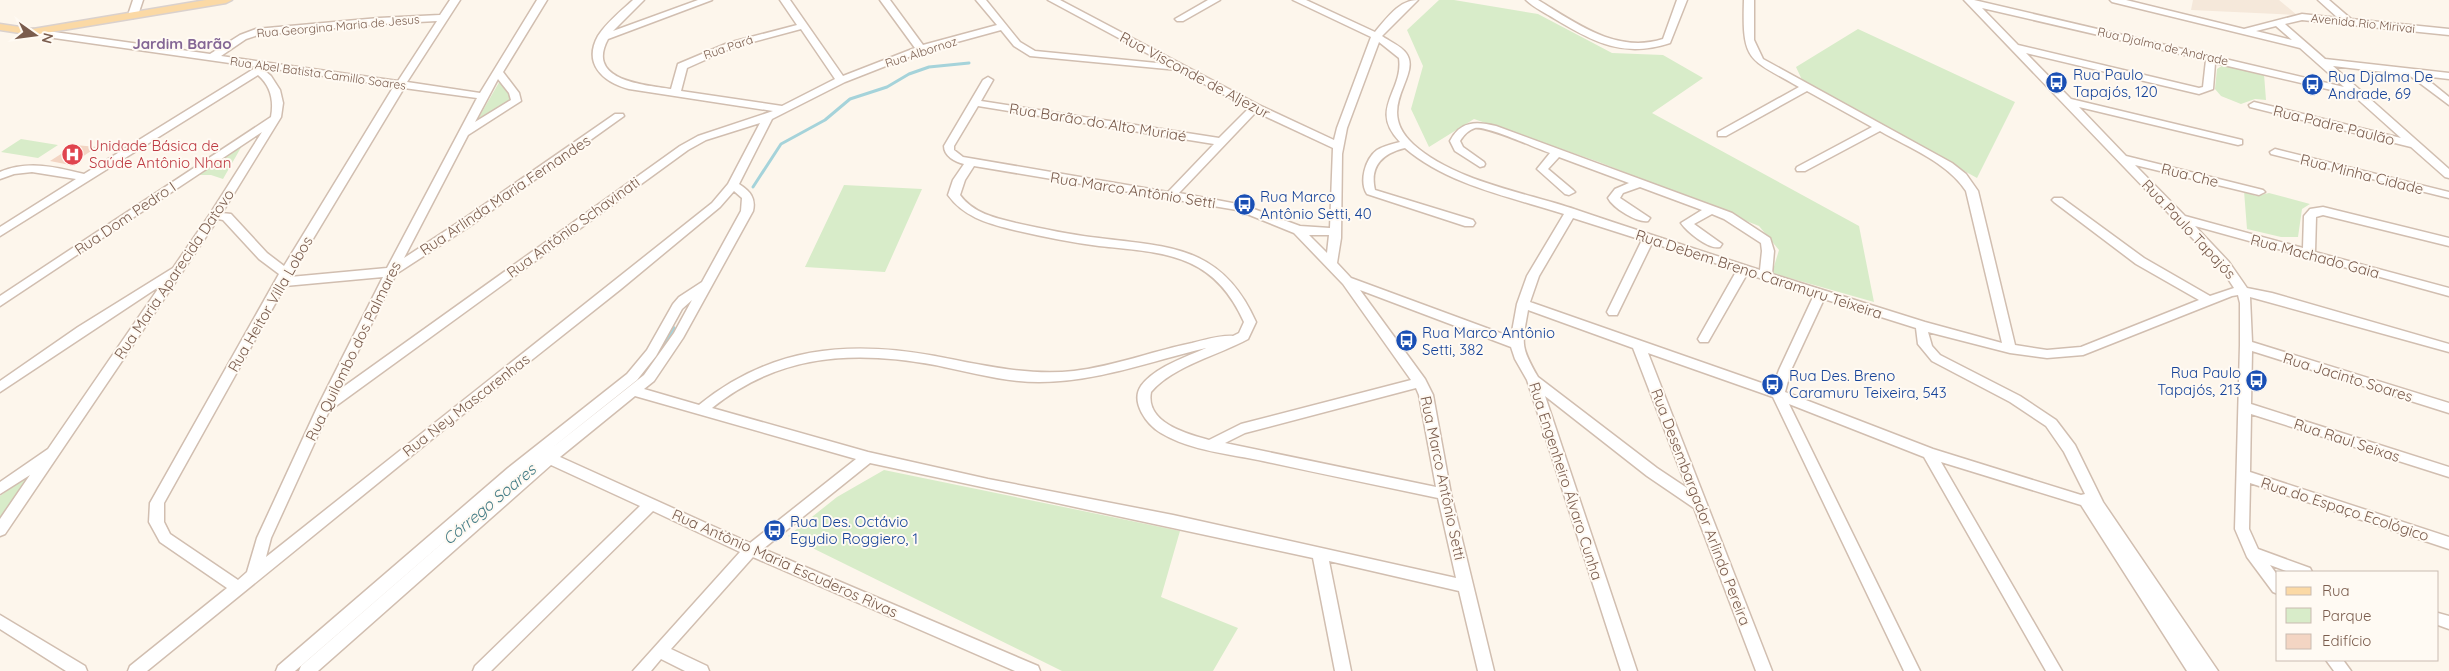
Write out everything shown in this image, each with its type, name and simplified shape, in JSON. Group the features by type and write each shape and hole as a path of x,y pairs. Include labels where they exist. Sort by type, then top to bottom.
{"main road":[{"path":"0,26 33,32 226,0"}],"street":[{"path":"133,15 138,0"},
{"name":"Rua Heitor Villa Lobos","path":"238,588 165,538 158,529 155,517 157,503 284,277 401,84 455,0"},
{"path":"541,1 554,0"},
{"path":"639,0 613,22 602,38 598,49 597,61 604,74 614,81 629,86 783,109"},
{"path":"602,38 707,0"},
{"path":"785,0 841,80"},
{"path":"885,0 920,49"},
{"path":"981,0 1017,44 1033,54 1180,68"},
{"name":"Rua Visconde de Aljezur","path":"1053,0 1255,107 1338,146"},
{"path":"1180,20 1215,0"},
{"path":"1331,264 1335,231 1338,146 1342,128 1376,36 1397,13 1413,0"},
{"path":"1531,0 1604,40 1640,47 1655,46 1667,41 1682,0"},
{"path":"1749,0 1748,40 1750,51 1760,61 1805,88 1948,165 1962,176 1972,190 2010,349"},
{"path":"2115,0 2301,45"},
{"path":"2323,0 2349,22"},
{"name":"Rua Quilombo dos Palmares","path":"254,575 264,538 324,408 391,272 483,96 541,1"},
{"path":"1306,1 1376,36"},
{"name":"Rua Paulo Tapajós","path":"1971,1 2225,265 2243,292 2246,303 2246,345 2242,529 2252,553 2276,585"},
{"name":"Rua Djalma de Andrade","path":"1971,1 2354,92"},
{"name":"Avenida Rio Mirivai","path":"2246,31 2298,17 2449,32"},
{"name":"Rua Georgina Maria de Jesus","path":"211,58 243,36 256,32 379,21 444,18"},
{"path":"2277,22 2449,175"},
{"name":"Rua Pará","path":"675,93 682,66 731,45 803,26"},
{"name":"Rua Albornoz","path":"841,80 920,49 1002,27"},
{"name":"Rua Abel Batista Camillo Soares","path":"33,32 211,58 262,68 401,84 483,96"},
{"name":"Rua Debem Breno Caramuru Teixeira","path":"1376,36 1395,48 1405,58 1405,64 1391,109 1394,127 1407,144 1448,172 1922,326 2010,349 2047,354 2083,351 2208,300 2230,292 2243,292 2272,297 2449,348"},
{"path":"2016,48 2199,91 2208,88 2211,57"},
{"path":"2321,62 2449,76"},
{"path":"0,232 262,68 272,82 278,108 276,117"},
{"path":"463,133 516,101 514,92 497,71"},
{"path":"2412,72 2449,102"},
{"name":"Rua Antônio Schavinati","path":"324,408 684,148 702,138 768,117 841,80"},
{"name":"Rua Marco Antônio Setti","path":"988,80 949,146 949,151 954,157 970,163 1171,195 1239,208 1298,230 1347,281 1420,382 1430,407 1444,494 1486,671"},
{"path":"1722,134 1805,88"},
{"path":"2068,102 2238,142"},
{"name":"Rua Barão do Alto Muriaé","path":"975,103 1222,142"},
{"name":"Rua Padre Paulão","path":"2254,105 2415,145"},
{"path":"1171,195 1255,107"},
{"name":"Rua Arlinda Maria Fernandes","path":"391,272 466,223 619,116"},
{"name":"Rua Maria Aparecida Datovo","path":"0,530 216,215 276,117"},
{"name":"Rua Dom Pedro I","path":"0,302 276,117"},
{"name":"Rua Ney Mascarenhas","path":"136,671 716,205 734,185 768,117"},
{"path":"1480,164 1459,149 1455,141 1459,133 1474,125 1492,128 1558,151 1728,216 1766,241 1768,251 1766,275"},
{"path":"1801,169 1878,128"},
{"path":"1407,144 1380,152 1376,156 1368,184 1372,192 1469,223"},
{"path":"1558,151 1542,169 1569,192"},
{"name":"Rua Minha Cidade","path":"2275,152 2449,195"},
{"name":"Rua Che","path":"2121,158 2259,192"},
{"path":"970,163 959,180 954,195 959,203 970,211 994,221 1030,230 1139,246 1190,257 1204,265 1241,304 1250,322 1243,336 1159,377 1146,389 1144,398 1150,415 1158,423 1177,435 1210,445 1444,494"},
{"path":"0,176 16,169 32,167 84,178"},
{"path":"1620,175 1620,191"},
{"path":"1641,183 1614,195 1616,202 1644,218"},
{"path":"284,671 544,455 634,391 656,370 708,284 749,205 750,201 745,192 734,185"},
{"path":"2058,200 2133,256 2208,300"},
{"path":"1712,210 1687,222 1689,226 1716,244"},
{"path":"1347,281 1516,344 1523,304 1532,276 1571,212"},
{"path":"2309,254 2310,216 2314,212 2334,212 2449,242"},
{"path":"216,215 227,217 284,277 391,272"},
{"name":"Rua Machado Gaia","path":"2181,219 2449,292"},
{"path":"1298,230 1335,231"},
{"path":"1612,312 1649,238"},
{"path":"0,387 82,330 180,267"},
{"path":"1704,338 1744,268"},
{"path":"307,671 632,377 652,354 677,307 688,296 708,284"},
{"path":"1821,293 1785,370 1778,394 1912,670"},
{"path":"1523,304 1778,394 1929,452 2090,502 2210,671"},
{"path":"1922,326 1922,340 1927,350 1936,358 2015,399 2051,423 2070,449 2087,482 2090,502 2196,671"},
{"path":"700,411 719,393 747,377 779,364 817,356 875,354 919,358 1020,376 1054,377 1085,374 1243,336"},
{"name":"Rua Engenheiro Álvaro Cunha","path":"1516,344 1521,359 1533,380 1629,671"},
{"name":"Rua Desembargador Arlindo Pereira","path":"1638,344 1764,671"},
{"name":"Rua Jacinto Soares","path":"2246,345 2449,408"},
{"path":"1533,380 1652,472 1701,505"},
{"path":"1210,445 1242,429 1420,382"},
{"path":"634,391 868,457 988,484 1173,521 1466,586"},
{"name":"Rua Raul Seixas","path":"2245,407 2449,472"},
{"path":"0,489 56,449"},
{"path":"1929,452 2054,671"},
{"name":"Rua Antônio Maria Escuderos Rivas","path":"544,455 751,550 1032,671"},
{"path":"641,671 751,550 868,457"},
{"name":"Rua do Espaço Ecológico","path":"2242,475 2449,543"},
{"path":"481,671 651,504"},
{"path":"2252,553 2302,571"},
{"path":"1320,555 1342,671"},
{"path":"0,621 79,671"},
{"path":"659,651 701,671"},
{"path":"2335,661 2343,671"}],"shaded area":[{"path":"2193,0 2279,0 2297,15 2191,10"}],"green space":[{"path":"1439,0 1454,0 1538,14 1612,53 1663,55 1703,78 1652,113 1859,226 1874,302 1772,273 1779,250 1759,226 1599,162 1474,119 1429,147 1411,109 1423,66 1407,30"},
{"path":"1858,29 2015,102 1977,178 1803,82 1796,67"},
{"path":"2223,65 2264,74 2266,100 2255,99 2241,104 2221,96 2215,89 2217,69"},
{"path":"501,79 512,101 475,124"},
{"path":"21,139 58,145 38,158 1,152"},
{"path":"243,144 223,179 211,175 196,175"},
{"path":"844,185 922,189 885,272 805,267"},
{"path":"2244,191 2256,196 2269,193 2310,204 2302,209 2298,237 2281,237 2247,229"},
{"path":"884,470 1180,531 1161,597 1238,628 1213,671 1062,671 788,536 837,497"},
{"path":"31,473 35,473 2,518 0,517 0,496"}],"building":[{"name":"Unidade Básica de Saúde Antônio Nhan","path":"75,145 97,147 70,165 50,161"}],"waterway":[{"name":"Córrego Soares","path":"753,187 781,144 825,120 850,99 887,87 909,74 929,67 969,63"},
{"name":"Córrego Soares","path":"639,377 651,364 673,328"},
{"name":"Córrego Soares","path":"575,429 587,419"}],"place":[{"name":"Rua Paulo Tapajós, 120","path":"2057,83"},
{"name":"Rua Djalma De Andrade, 69","path":"2312,85"},
{"name":"Unidade Básica de Saúde Antônio Nhan","path":"73,154"},
{"name":"Rua Marco Antônio Setti, 40","path":"1244,205"},
{"name":"Rua Marco Antônio Setti, 382","path":"1406,341"},
{"name":"Rua Paulo Tapajós, 213","path":"2257,381"},
{"name":"Rua Des. Breno Caramuru Teixeira, 543","path":"1773,384"},
{"name":"Rua Des. Octávio Egydio Roggiero, 1","path":"774,530"}],"district":[{"name":"Jardim Barão","path":"182,43"}]}
